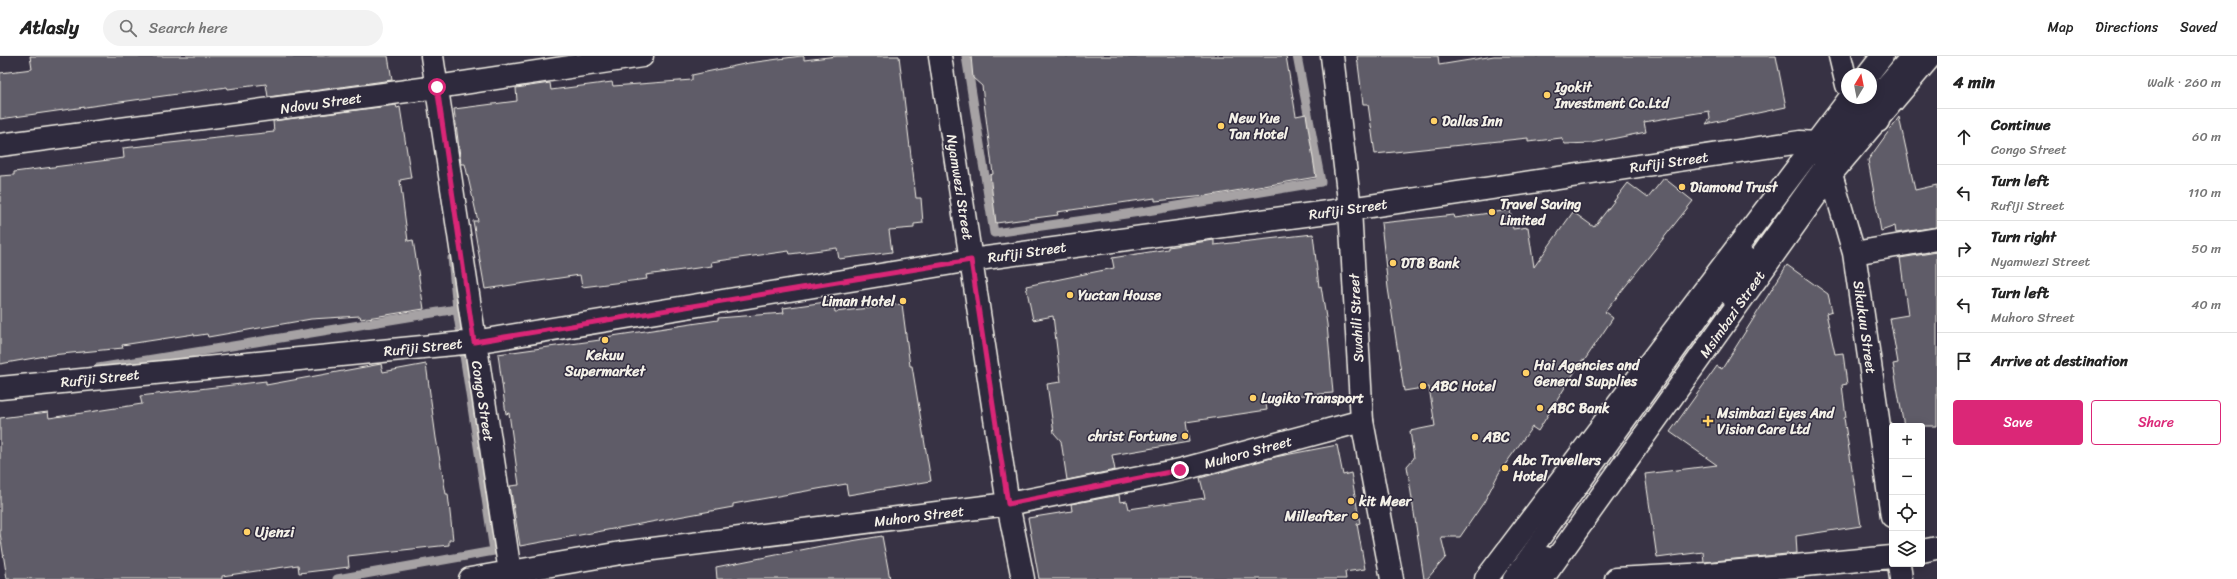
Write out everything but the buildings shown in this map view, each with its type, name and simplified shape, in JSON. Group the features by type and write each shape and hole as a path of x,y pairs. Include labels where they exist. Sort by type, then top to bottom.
{"street":[{"name":"Congo Street","path":"432,56 510,576"},
{"name":"Ndovu Street","path":"0,145 437,87 642,56"},
{"name":"Nyamwezi Street","path":"940,56 1008,504 1023,579"},
{"name":"Swahili Street","path":"1332,56 1350,209 1362,421 1392,579"},
{"path":"1840,56 1845,68"},
{"path":"1873,68 1882,56"},
{"name":"Msimbazi Street","path":"1877,90 1931,56"},
{"name":"Msimbazi Street","path":"1542,579 1858,104"},
{"name":"Msimbazi Street","path":"1486,579 1823,157 1858,104"},
{"name":"Rufiji Street","path":"0,388 474,342 971,260 1350,209 1800,142 1823,157"},
{"name":"Sikukuu Street","path":"1823,157 1854,253 1889,495"},
{"path":"1854,253 1937,239"},
{"name":"Muhoro Street","path":"470,579 510,576 621,553 1008,504 1180,470 1362,421"},
{"path":"1925,550 1937,548"},
{"path":"1616,579 1708,574 1889,556"},
{"path":"1900,567 1902,579"}],"lane":[{"path":"1877,77 1894,56"},
{"path":"1877,86 1910,56"},
{"path":"1512,579 1823,157"},
{"path":"1530,579 1823,157"}],"waterway":[{"path":"966,56 994,233 1147,211 1321,182 1297,56"},
{"path":"98,368 457,309 452,258"},
{"path":"337,579 494,551 457,309"}],"place":[{"name":"Igokit Investment Co.Ltd","path":"1547,95"},
{"name":"Dallas Inn","path":"1434,121"},
{"name":"New Yue Tan Hotel","path":"1221,126"},
{"name":"Diamond Trust","path":"1682,187"},
{"name":"Travel Saving Limited","path":"1492,212"},
{"name":"DTB Bank","path":"1393,263"},
{"name":"Yuctan House","path":"1070,295"},
{"name":"Liman Hotel","path":"903,301"},
{"name":"Kekuu Supermarket","path":"605,340"},
{"name":"Hai Agencies and General Supplies","path":"1526,373"},
{"name":"ABC Hotel","path":"1423,386"},
{"name":"Lugiko Transport","path":"1253,398"},
{"name":"ABC Bank","path":"1540,408"},
{"name":"Msimbazi Eyes And Vision Care Ltd","path":"1708,421"},
{"name":"christ Fortune","path":"1185,436"},
{"name":"ABC","path":"1475,437"},
{"name":"Abc Travellers Hotel","path":"1505,468"},
{"name":"kit Meer","path":"1351,501"},
{"name":"Milleafter","path":"1355,516"},
{"name":"Ujenzi","path":"247,532"}],"route":[{"path":"437,87 474,342 971,260 1008,504 1180,470"}]}
